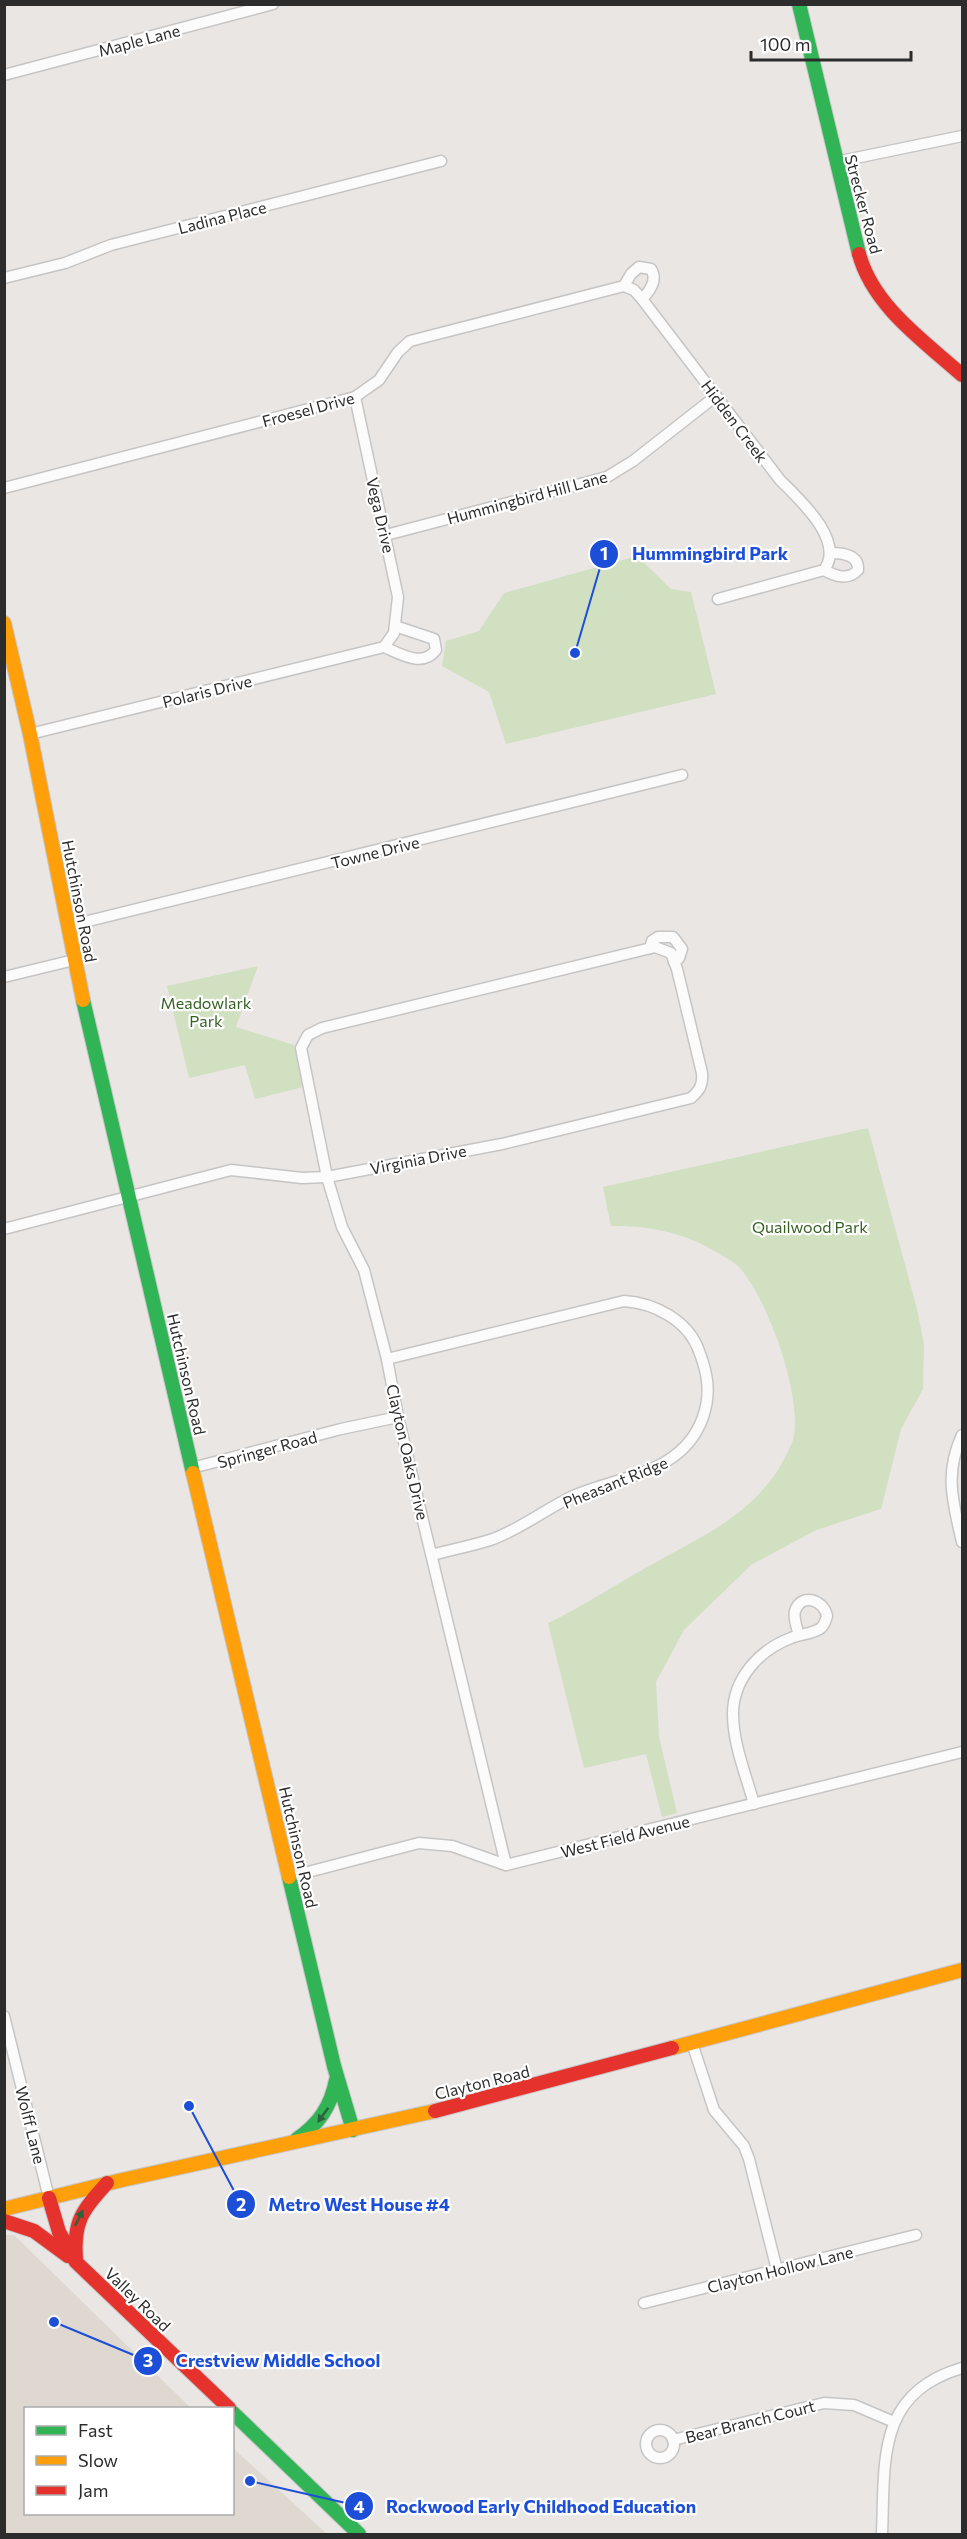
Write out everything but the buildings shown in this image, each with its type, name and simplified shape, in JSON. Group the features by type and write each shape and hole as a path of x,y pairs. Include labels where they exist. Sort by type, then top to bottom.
{"street":[{"name":"Maple Lane","path":"4,75 273,4"},
{"name":"Strecker Road","path":"799,4 861,260 880,298 892,312 963,375"},
{"path":"836,162 963,136"},
{"name":"Ladina Place","path":"4,278 65,263 111,245 441,160"},
{"path":"624,286 631,274 639,267 651,269 654,274 653,282 649,292 642,299"},
{"name":"Hidden Creek","path":"624,286 634,290 642,299 780,480 805,505 824,532 828,562 718,599"},
{"name":"Froesel Drive","path":"4,488 355,397 379,380 398,352 410,342 624,286"},
{"name":"Hummingbird Hill Lane","path":"386,535 608,477 633,461 716,396"},
{"name":"Vega Drive","path":"355,397 398,597 395,629"},
{"name":"Hutchinson Road","path":"4,623 30,735 74,960 289,1877 337,2075 353,2130"},
{"path":"395,629 434,639 436,650 428,658 418,660 384,648 395,629"},
{"name":"Polaris Drive","path":"30,735 384,648"},
{"name":"Towne Drive","path":"68,926 682,775"},
{"name":"Virginia Drive","path":"4,1229 231,1170 303,1178 327,1177 502,1143 691,1098 700,1090 703,1082 696,1042 674,962 679,958 682,949 673,937 658,937 652,941 650,948 313,1030 303,1043"},
{"path":"650,948 655,947 671,953 674,962"},
{"path":"4,977 74,960"},
{"name":"Clayton Oaks Drive","path":"303,1043 302,1058 327,1177 342,1227 364,1270 506,1865"},
{"name":"Pheasant Ridge","path":"387,1359 624,1300 651,1306 675,1319 697,1346 705,1366 708,1387 707,1405 701,1422 693,1438 665,1464 571,1497 492,1539 432,1555"},
{"name":"Springer Road","path":"192,1468 341,1429 398,1417"},
{"path":"963,1435 952,1463 951,1488 963,1542"},
{"path":"754,1804 734,1730 735,1696 743,1677 764,1652 799,1635 819,1630 826,1621 826,1610 819,1602 808,1599 795,1609 794,1615 799,1635"},
{"name":"West Field Avenue","path":"506,1865 963,1752"},
{"path":"289,1877 419,1843 452,1846 506,1865"},
{"name":"Clayton Road","path":"4,2209 107,2183 353,2130 529,2088 963,1971"},
{"name":"Wolff Lane","path":"4,2016 49,2198"},
{"path":"693,2043 714,2110 744,2146 749,2159 777,2270"},
{"path":"290,2143 320,2122 330,2106 337,2075"},
{"path":"76,2262 74,2240 76,2220 107,2183"},
{"name":"Valley Road","path":"49,2198 52,2218 61,2240 76,2262 227,2407"},
{"path":"4,2221 34,2231 76,2262"},
{"name":"Clayton Hollow Lane","path":"644,2303 916,2235"},
{"path":"882,2535 886,2448 894,2422 914,2394 945,2373 963,2368"},
{"name":"Bear Branch Court","path":"673,2440 824,2403 854,2405 894,2422"},
{"path":"234,2414 359,2535"}],"shaded area":[{"path":"4,2235 14,2235 190,2407 24,2407 24,2515 234,2515 234,2449 327,2534 5,2534"}],"green space":[{"path":"637,556 671,589 691,592 716,694 506,744 489,692 442,666 446,641 479,631 504,593"},
{"name":"Meadowlark Park","path":"258,966 236,1027 294,1045 303,1087 255,1099 245,1065 189,1078 167,986"},
{"name":"Quailwood Park","path":"868,1128 917,1309 924,1344 923,1389 901,1429 881,1509 816,1530 751,1565 684,1630 656,1682 659,1737 677,1813 662,1817 646,1754 584,1768 548,1623 702,1537 748,1505 774,1476 793,1440 795,1422 793,1400 788,1375 771,1323 749,1280 738,1266 710,1248 670,1232 641,1227 611,1226 603,1187"}],"traffic: fast":[{"path":"799,4 859,254"},
{"path":"83,1000 193,1473"},
{"path":"289,1877 334,2066 353,2130"},
{"path":"297,2139 323,2114 336,2080"},
{"path":"234,2414 359,2534"}],"traffic: slow":[{"path":"4,623 30,734 83,1000"},
{"path":"193,1473 289,1877"},
{"path":"672,2048 962,1970"},
{"path":"4,2209 122,2180 435,2111"}],"traffic: jam":[{"path":"859,254 866,273 888,306 916,335 962,375"},
{"path":"435,2111 672,2048"},
{"path":"76,2260 76,2235 81,2217 107,2183"},
{"path":"49,2198 59,2232 76,2262 228,2407"},
{"path":"4,2221 34,2231 68,2256"}],"place":[{"name":"Hummingbird Park","path":"575,653"},
{"name":"Metro West House #4","path":"189,2106"},
{"name":"Crestview Middle School","path":"54,2322"},
{"name":"Rockwood Early Childhood Education","path":"250,2481"}]}
